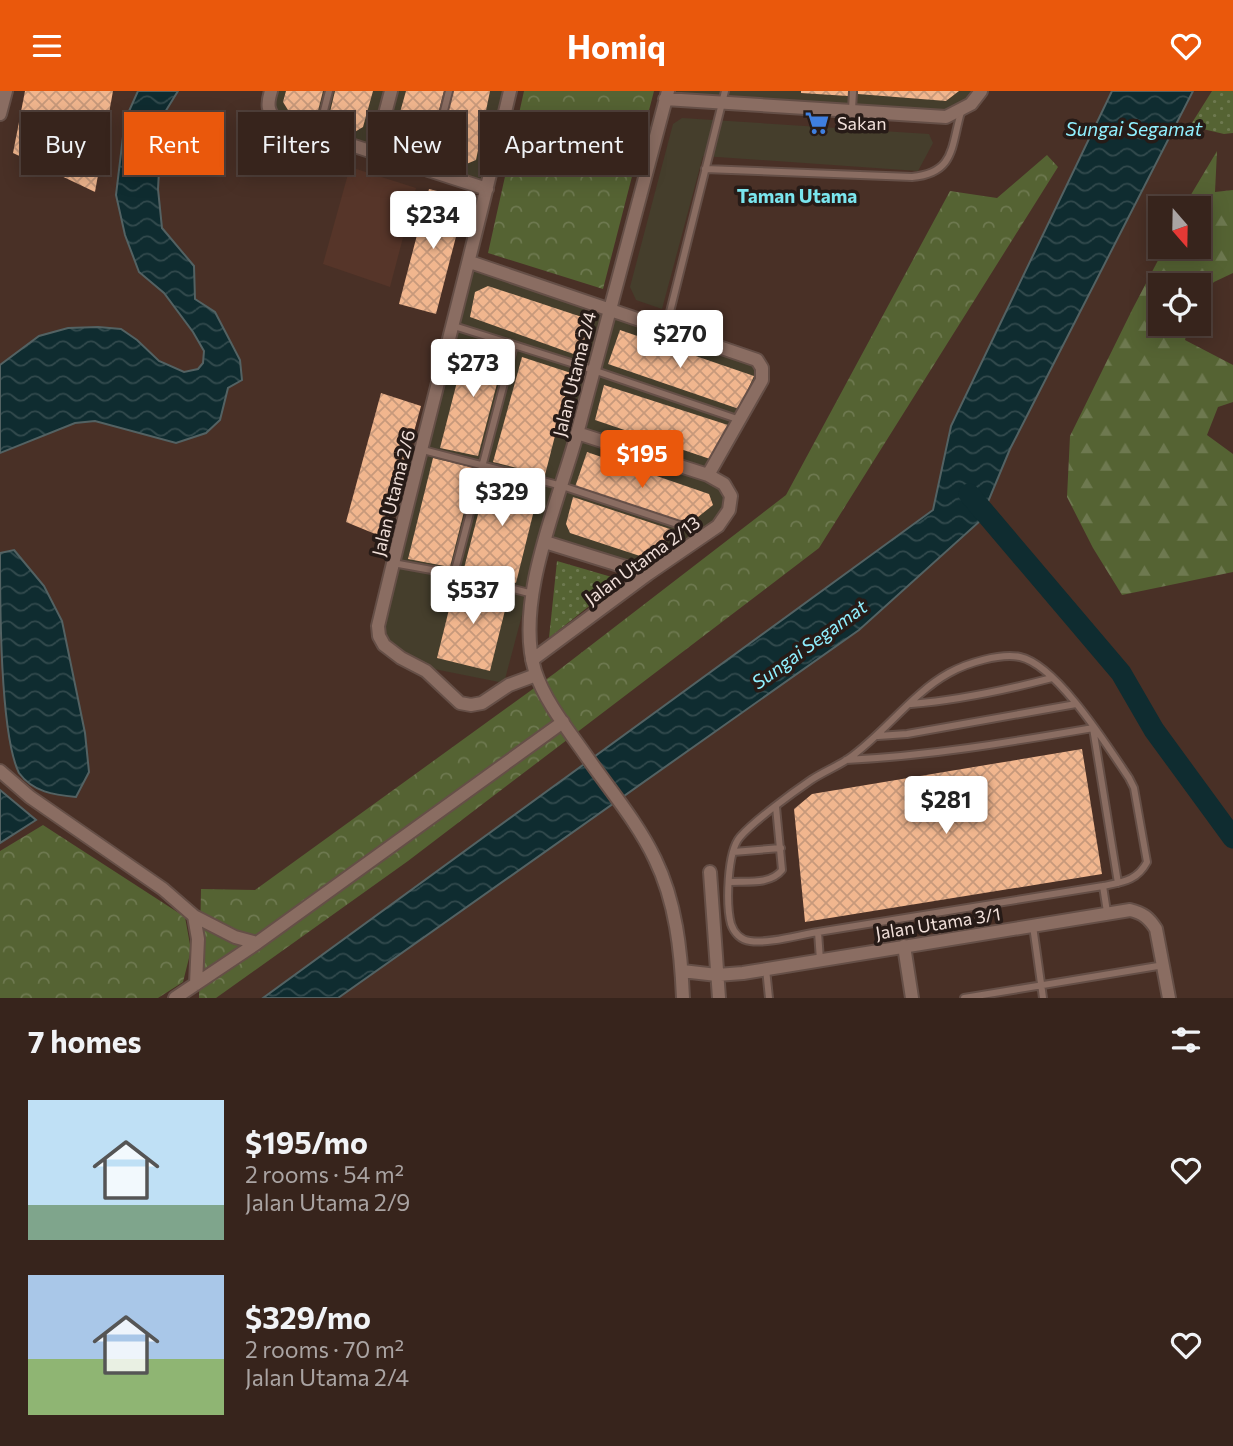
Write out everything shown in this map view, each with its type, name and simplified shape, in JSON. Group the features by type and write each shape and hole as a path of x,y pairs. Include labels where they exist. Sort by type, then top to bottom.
{"street":[{"path":"0,114 6,91"},
{"path":"269,112 267,104 271,91"},
{"path":"385,112 391,91"},
{"name":"Jalan Utama 2/6","path":"510,91 470,262 393,563 379,636 384,646 426,671 460,703 482,703 509,685 536,675"},
{"path":"667,95 722,104 946,117 961,112 981,91"},
{"name":"Jalan Utama 2/4","path":"667,95 577,433 545,542 533,594 529,640 536,675 566,727 647,845 668,891 682,971 683,998"},
{"path":"444,175 487,189"},
{"path":"470,262 757,361 762,368 762,380 708,475 577,433"},
{"name":"Jalan Utama 2/13","path":"532,660 718,526 729,510 731,496 724,484 708,475"},
{"path":"545,542 648,574"},
{"path":"175,998 566,727"},
{"path":"0,771 30,797 163,889 194,916 236,937 257,943"},
{"path":"710,872 719,998"},
{"name":"Jalan Utama 3/1","path":"682,971 717,975 766,969 1130,910 1142,913 1156,929 1169,998"},
{"path":"194,916 198,939 196,984"},
{"path":"904,946 912,998"}],"lane":[{"path":"324,112 329,91"},
{"path":"444,112 449,91"},
{"path":"666,328 725,91"},
{"path":"852,112 853,91"},
{"path":"705,169 912,177 932,175 943,167 949,156 961,112"},
{"path":"454,326 740,420"},
{"path":"454,575 514,345"},
{"path":"423,450 562,486 689,528 702,537"},
{"path":"393,563 533,594"},
{"path":"1002,657 1018,657 1029,660 1052,678 1076,704 1129,778 1146,846 1147,862 1141,873 1103,886 818,932 749,941 737,935 732,925 730,883 733,852 745,832 811,780 846,760 877,736 932,683 953,671 1002,657"},
{"path":"911,704 1007,689 1052,678"},
{"path":"877,736 920,732 1076,704"},
{"path":"846,760 912,756 1093,728"},
{"path":"1093,728 1118,883"},
{"path":"730,883 768,880 777,877 782,870 776,807"},
{"path":"733,852 781,848"},
{"path":"1103,886 1107,912"},
{"path":"1033,926 1043,998"},
{"path":"818,932 820,960"},
{"path":"964,998 1164,965"},
{"path":"766,969 769,998"}],"shaded area":[{"path":"265,91 514,91 509,112 480,112 480,175 495,175 490,195 429,175 466,175 466,112 368,112 368,155 354,151 354,112 264,112 262,103"},
{"path":"663,91 987,91 975,107 963,116 948,121 715,109 660,103"},
{"path":"682,118 929,134 933,143 918,171 703,156 662,309 636,300 630,287 673,124"},
{"path":"354,168 368,175 416,188 390,287 323,264 348,175 354,175"},
{"path":"464,264 766,367 715,473 734,512 647,581 540,547 504,683 429,668 387,643 375,624"}],"green space":[{"path":"524,91 654,91 648,114 648,112 519,112"},
{"path":"1212,91 1233,91 1233,133 1224,134 1190,126"},
{"path":"1217,151 1215,192 1233,190 1233,273 1211,285 1211,273 1151,273 1159,259 1211,259 1211,196 1190,196"},
{"path":"1047,155 1058,167 819,548 408,861 216,998 199,998 201,889 255,890 555,673 786,495 950,191 997,198"},
{"path":"505,175 632,175 603,289 488,253"},
{"path":"1148,279 1148,336 1186,336 1185,340 1233,365 1233,402 1218,407 1207,435 1233,454 1233,572 1122,595 1093,548 1067,497 1070,436"},
{"path":"557,561 622,580 549,638"},
{"path":"43,825 185,917 191,950 183,982 158,998 0,998 0,851"}],"water":[{"path":"138,91 178,91 165,112 129,112"},
{"name":"Sungai Segamat","path":"1112,91 1193,91 1010,449 980,521 859,630 338,998 263,998 933,510 951,426"},
{"path":"124,128 124,175 159,175 162,228 194,266 195,299 215,312 240,360 242,380 228,388 220,420 206,433 176,443 95,421 75,423 0,453 0,365 39,336 68,328 121,329 159,361 184,372 198,369 203,363 204,351 193,332 164,293 139,272 125,235 116,195"},
{"path":"14,550 44,586 62,621 85,733 89,772 76,797 52,794 31,784 19,773 13,755 2,667 0,553"},
{"path":"0,790 36,820 0,843"}],"building":[{"path":"25,91 113,91 109,112 21,112 21,157 13,153"},
{"path":"286,91 323,91 318,112 294,112 288,110 283,102"},
{"path":"335,91 373,91 363,127 354,132 354,112 330,112"},
{"path":"406,91 444,91 439,112 400,112"},
{"path":"452,91 490,91 486,112 480,112 480,140 476,160 466,164 466,112 447,112"},
{"path":"801,91 849,91 848,96"},
{"path":"858,91 959,91 946,101 858,94"},
{"path":"59,175 98,175 95,192"},
{"path":"429,189 466,198 436,314 399,304"},
{"path":"488,286 591,320 579,356 470,317 475,292"},
{"path":"620,330 754,376 739,409 608,364"},
{"path":"468,339 505,353 478,456 440,448"},
{"path":"522,357 571,373 545,475 493,462"},
{"path":"604,385 728,425 710,459 595,420"},
{"path":"381,393 421,406 385,538 346,522"},
{"path":"587,452 709,494 713,505 688,525 575,487"},
{"path":"433,458 475,468 450,567 408,559"},
{"path":"489,472 540,486 516,583 463,572"},
{"path":"573,497 679,532 651,554 640,556 570,533 566,524"},
{"path":"456,581 509,594 490,671 437,658"},
{"path":"1082,749 1102,874 805,922 794,809 812,794"}],"waterway":[{"path":"969,494 1121,673 1154,730 1233,838"}],"place":[{"name":"Sakan","path":"817,123"}],"district":[{"name":"Taman Utama","path":"797,195"}]}
